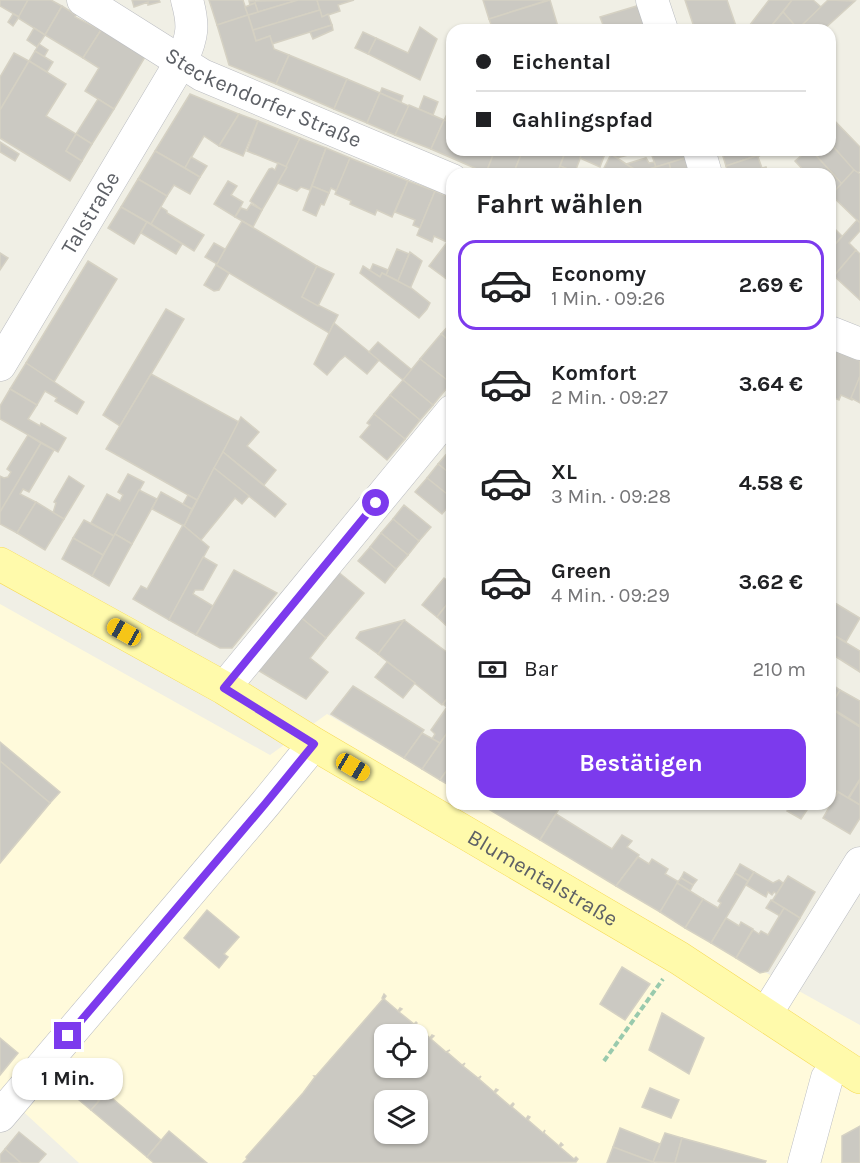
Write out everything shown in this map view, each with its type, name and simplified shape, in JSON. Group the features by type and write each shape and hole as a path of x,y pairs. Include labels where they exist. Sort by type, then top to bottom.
{"main road":[{"name":"Blumentalstraße","path":"0,564 224,688 314,744 679,958 849,1071"}],"street":[{"name":"Steckendorfer Straße","path":"83,0 182,60 202,75 446,177"},
{"name":"Talstraße","path":"0,364 182,60 191,41 192,17 187,0"},
{"path":"652,0 660,24"},
{"path":"836,334 860,344"},
{"path":"224,688 446,418"},
{"path":"0,1116 314,744"},
{"path":"766,1014 860,863"},
{"path":"804,1163 827,1078 849,1071"}],"path":[{"path":"603,1061 679,958"}],"shaded area":[{"path":"0,604 270,755 327,714 446,783 446,810 492,810 763,971 860,1025 860,1163 79,1163 2,1092 0,1093"}],"building":[{"path":"0,0 28,0 19,17 0,6"},
{"path":"28,0 51,0 62,6 45,35 18,18"},
{"path":"132,0 159,0 160,2 148,5 148,2 134,7"},
{"path":"209,0 243,0 248,15 217,25"},
{"path":"298,0 258,12 255,3 250,5 249,1"},
{"path":"298,0 317,0 320,10 253,30 248,15"},
{"path":"317,0 354,0 338,5 340,11 322,17"},
{"path":"483,0 548,0 489,19"},
{"path":"550,0 557,24 491,24 489,19"},
{"path":"685,0 727,0 735,24 693,24"},
{"path":"769,0 792,0 773,24 751,24"},
{"path":"792,0 813,0 821,7 803,24 794,24 783,12"},
{"path":"828,0 855,1 830,24 803,24"},
{"path":"255,3 258,12 248,15 245,7"},
{"path":"640,5 646,24 603,24 600,17"},
{"path":"62,6 76,15 75,17 101,30 83,58 45,35"},
{"path":"320,10 322,17 328,14 332,25 272,44 270,36 256,41 253,30"},
{"path":"783,12 794,24 773,24"},
{"path":"13,14 19,17 13,26 8,22"},
{"path":"248,15 256,41 270,36 274,49 289,55 276,84 229,65 217,25"},
{"path":"332,25 333,30 313,39 310,32"},
{"path":"420,27 437,39 420,80 368,54 376,38 408,53"},
{"path":"34,28 45,35 37,47 27,40"},
{"path":"101,30 145,57 114,109 85,91 99,68 83,58"},
{"path":"363,32 376,38 368,54 355,48"},
{"path":"39,44 48,50 44,57 35,51"},
{"path":"35,51 53,62 47,72 29,61"},
{"path":"14,53 29,61 0,110 0,77"},
{"path":"289,55 347,79 334,109 276,84"},
{"path":"29,61 66,84 46,116 76,134 66,151 82,161 70,181 0,138 0,110"},
{"path":"347,79 380,93 367,123 334,109"},
{"path":"382,88 403,96 401,102 380,93"},
{"path":"380,93 409,106 395,135 367,123"},
{"path":"190,94 239,114 219,146 204,136 185,168 155,151"},
{"path":"424,96 438,102 433,115 419,109"},
{"path":"98,99 114,109 92,144 76,134"},
{"path":"409,105 444,120 431,149 395,135"},
{"path":"239,114 258,121 243,156 219,146"},
{"path":"444,120 446,121 446,156 431,149"},
{"path":"258,121 300,138 287,167 247,151"},
{"path":"836,122 860,147 860,171 857,174 836,150"},
{"path":"76,134 92,144 82,161 66,151"},
{"path":"300,138 326,148 310,190 301,187 297,191 278,183"},
{"path":"0,142 19,154 15,161 0,152"},
{"path":"326,148 350,158 337,191 331,188 329,193 312,186"},
{"path":"836,150 854,170 842,184 836,177 836,168 827,168 816,156 836,156"},
{"path":"155,151 200,177 190,194 174,185 167,196 138,179"},
{"path":"447,156 493,156 488,168 475,168"},
{"path":"493,156 520,156 516,168 488,168"},
{"path":"520,156 564,156 559,168 516,168"},
{"path":"564,156 581,156 577,168 560,166"},
{"path":"581,156 604,156 600,167 580,158"},
{"path":"610,156 614,156 632,168 604,168"},
{"path":"652,156 688,156 688,157 656,167"},
{"path":"723,156 756,156 726,166"},
{"path":"759,156 762,168 726,168 726,166"},
{"path":"801,156 816,156 827,168 801,168 795,161"},
{"path":"191,157 207,166 200,177 185,168"},
{"path":"688,157 691,168 670,168 669,163"},
{"path":"350,158 408,181 392,217 377,210 375,215 350,204 351,201 335,194"},
{"path":"646,158 649,163 654,162 656,167 632,168 626,164"},
{"path":"278,163 287,167 262,210 250,201 269,169 275,170"},
{"path":"669,163 670,168 652,168"},
{"path":"854,170 860,174 860,223 836,200 836,190"},
{"path":"836,177 842,184 836,190"},
{"path":"138,179 167,196 151,224 121,207"},
{"path":"228,181 237,186 231,195 243,202 235,217 214,204"},
{"path":"408,181 435,191 420,228 413,225 415,220 395,212"},
{"path":"312,186 329,193 316,216 303,210"},
{"path":"435,191 446,196 446,242 434,236 432,242 417,235"},
{"path":"251,204 262,210 253,227 235,217 241,208 247,210"},
{"path":"121,207 147,222 134,244 108,228"},
{"path":"161,207 204,235 194,251 151,224"},
{"path":"857,220 860,223 860,231 849,243 856,250 836,274 836,243"},
{"path":"242,221 317,266 302,297 338,315 329,333 216,265"},
{"path":"147,222 182,244 176,254 141,233"},
{"path":"836,230 842,236 836,243"},
{"path":"214,243 225,249 217,264 205,257"},
{"path":"446,244 446,279 429,266"},
{"path":"397,249 409,254 398,281 386,275"},
{"path":"856,250 860,254 860,300 836,278 836,274"},
{"path":"410,252 422,261 410,289 398,281"},
{"path":"0,253 8,258 0,270"},
{"path":"88,261 117,279 54,382 26,363"},
{"path":"373,264 388,270 386,275 382,273 380,277 370,271"},
{"path":"216,265 229,273 219,290 214,291 204,285"},
{"path":"317,266 334,274 318,306 302,297"},
{"path":"363,266 380,277 382,273 411,288 430,303 427,309 419,318 360,273"},
{"path":"166,309 184,319 120,426 103,415"},
{"path":"334,323 379,360 367,374 345,356 327,375 314,364"},
{"path":"446,329 446,338 441,334"},
{"path":"441,334 446,338 446,379 420,359"},
{"path":"378,342 412,370 403,380 369,352"},
{"path":"836,351 860,361 860,376 852,400 841,395 839,400 836,399"},
{"path":"420,359 446,379 446,389 433,405 403,380"},
{"path":"26,363 84,402 77,414 55,401 57,398 45,391 37,405 10,389"},
{"path":"151,374 239,422 197,500 106,449"},
{"path":"860,376 860,403 851,398"},
{"path":"403,380 433,405 420,420 390,395"},
{"path":"10,389 37,405 28,419 40,426 41,423 66,438 58,452 0,419 0,406"},
{"path":"390,395 420,420 405,439 374,414"},
{"path":"374,414 405,439 387,460 360,437 370,425 367,423"},
{"path":"241,417 259,432 247,446 276,470 264,485 223,452"},
{"path":"28,435 41,443 0,512 0,476 8,477 11,472 7,469"},
{"path":"41,443 54,450 29,492 23,489 20,494 36,502 17,533 0,524 0,512"},
{"path":"223,452 286,504 275,517 214,468"},
{"path":"446,455 446,470 438,464"},
{"path":"438,464 446,470 446,493 427,478"},
{"path":"214,468 249,496 242,504 235,498 201,540 184,526"},
{"path":"128,474 144,482 114,536 91,523 107,494 120,501 123,495 118,492"},
{"path":"69,476 84,486 64,519 53,513 56,503 54,502"},
{"path":"427,478 446,493 446,509 442,514 415,492"},
{"path":"139,490 157,499 132,544 115,534"},
{"path":"161,492 192,509 184,526 152,509"},
{"path":"188,495 197,500 192,509 183,504"},
{"path":"36,502 64,519 45,550 17,533"},
{"path":"404,505 431,527 419,541 393,519"},
{"path":"393,519 419,541 408,555 381,533"},
{"path":"84,520 114,536 103,555 73,538"},
{"path":"183,525 209,547 169,620 133,599 141,586 147,589"},
{"path":"381,533 408,555 396,569 370,547"},
{"path":"115,534 132,544 109,586 92,576"},
{"path":"73,538 103,555 92,576 62,559"},
{"path":"370,547 396,569 385,583 358,561"},
{"path":"203,557 217,565 203,590 195,590 193,594 213,606 196,635 169,620"},
{"path":"234,570 277,593 232,648 220,648 196,635"},
{"path":"337,571 364,593 326,638 299,616"},
{"path":"444,578 446,580 446,606 437,617 422,605"},
{"path":"836,604 860,618 846,642 836,636"},
{"path":"446,606 446,625 437,617"},
{"path":"299,616 326,638 310,658 328,672 306,699 256,669"},
{"path":"404,620 446,652 446,700 442,705 378,654"},
{"path":"404,620 378,654 356,638 360,632"},
{"path":"836,637 860,651 860,672 836,657"},
{"path":"387,662 415,683 403,698 375,677"},
{"path":"353,686 424,730 404,758 331,714"},
{"path":"840,690 860,701 860,726 836,711 836,697"},
{"path":"446,708 446,734 440,743 432,739 435,734 431,730"},
{"path":"836,712 860,727 860,779 848,798 836,791"},
{"path":"422,733 440,743 422,769 404,758"},
{"path":"446,735 446,772 440,780 422,769"},
{"path":"0,742 60,792 50,803 0,761"},
{"path":"0,761 50,803 0,863"},
{"path":"446,772 446,784 440,780"},
{"path":"860,780 860,805 849,798"},
{"path":"838,792 860,805 860,818 850,834 823,818 828,810 836,810"},
{"path":"490,810 558,810 540,840"},
{"path":"788,810 807,810 801,819"},
{"path":"556,814 612,849 622,835 632,841 627,847 639,855 616,886 540,840"},
{"path":"638,857 649,864 652,859 668,869 665,874 679,882 660,912 616,886"},
{"path":"740,864 754,872 748,881 735,873"},
{"path":"684,872 697,880 693,885 681,878"},
{"path":"754,872 773,883 779,880 783,883 777,894 774,892 772,895 768,892 766,897 746,885"},
{"path":"735,873 748,881 711,943 685,928 703,899 718,908 721,903 718,901"},
{"path":"788,876 815,892 800,918 772,901"},
{"path":"681,878 693,885 690,891 677,883"},
{"path":"677,883 703,899 685,928 660,912"},
{"path":"771,900 784,908 780,916 766,908"},
{"path":"784,908 800,918 768,971 760,973 736,958 753,930 759,934 761,931 768,935"},
{"path":"207,910 239,937 224,954 228,957 219,968 184,938"},
{"path":"726,918 739,926 741,922 753,929 736,958 711,943"},
{"path":"622,967 650,984 625,1020 600,1004"},
{"path":"384,994 386,996 384,999 398,1011 402,1009 399,1012 414,1024 374,1024 374,1078 428,1078 428,1036 430,1038 432,1035 434,1036 431,1039 446,1052 450,1050 447,1052 462,1065 465,1063 463,1066 478,1078 481,1076 479,1079 494,1092 498,1090 495,1093 510,1106 513,1103 512,1107 526,1119 530,1117 528,1120 543,1133 545,1130 544,1133 559,1146 561,1143 563,1145 560,1147 574,1159 576,1157 578,1159 576,1162 243,1163 303,1093 314,1076 383,999"},
{"path":"662,1013 704,1038 689,1074 649,1050"},
{"path":"0,1038 18,1053 0,1075"},
{"path":"68,1075 99,1101 91,1110 60,1084"},
{"path":"650,1088 679,1100 671,1118 642,1107"},
{"path":"106,1093 161,1140 147,1157 91,1110"},
{"path":"860,1126 860,1163 842,1163 842,1136"},
{"path":"620,1128 660,1144 653,1162 613,1147"},
{"path":"169,1131 207,1163 154,1163 147,1157"},
{"path":"19,1132 46,1154 38,1163 21,1163 5,1149"},
{"path":"665,1133 682,1138 675,1163 653,1162"},
{"path":"682,1138 766,1161 765,1163 675,1163"},
{"path":"613,1147 653,1162 607,1163"},
{"path":"5,1149 21,1163 0,1163 0,1155"}],"route":[{"path":"68,1036 314,744 224,688 376,503"}]}
